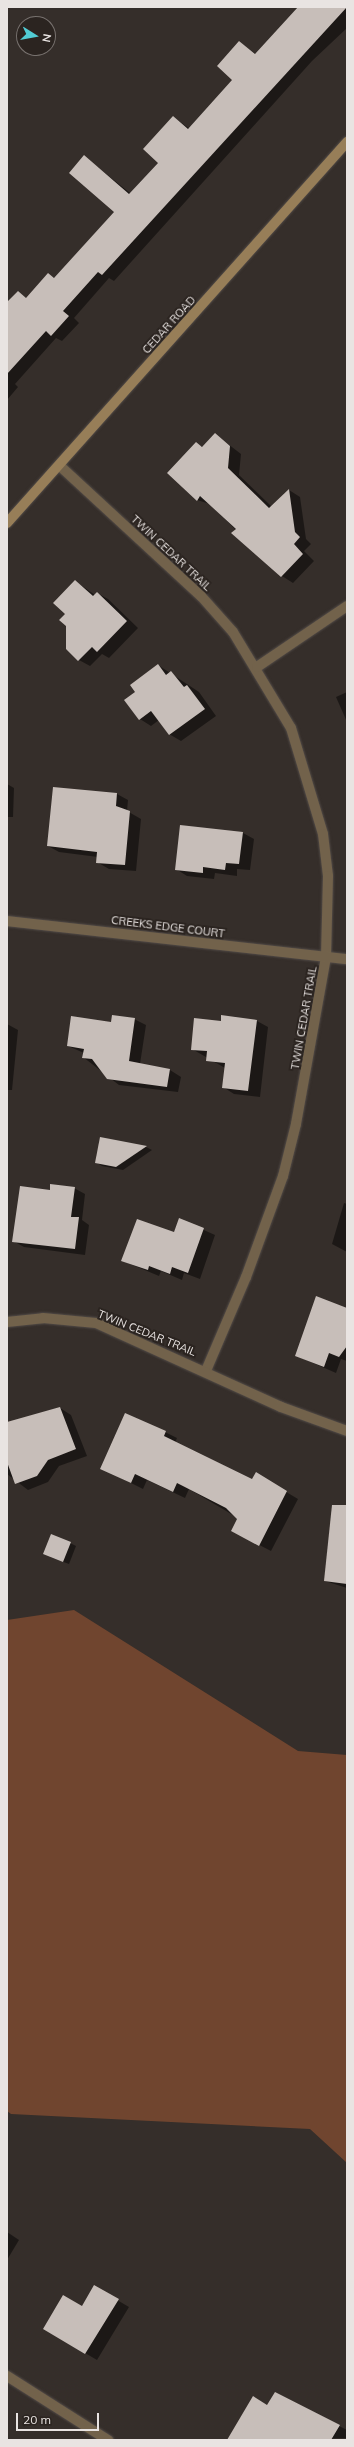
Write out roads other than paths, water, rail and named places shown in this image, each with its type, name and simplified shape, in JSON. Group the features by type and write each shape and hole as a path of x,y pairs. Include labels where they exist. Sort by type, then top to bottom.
{"street":[{"name":"CEDAR ROAD","path":"7,523 60,466 347,142"},
{"name":"TWIN CEDAR TRAIL","path":"60,466 201,596 257,667 291,728 323,834 328,876 326,957 309,1062 283,1176 246,1277 206,1370"},
{"path":"257,667 347,606"},
{"name":"CREEKS EDGE COURT","path":"7,921 347,960"},
{"name":"TWIN CEDAR TRAIL","path":"7,1322 43,1318 96,1324 206,1370 281,1407 347,1431"},
{"path":"7,2376 108,2440"}]}
